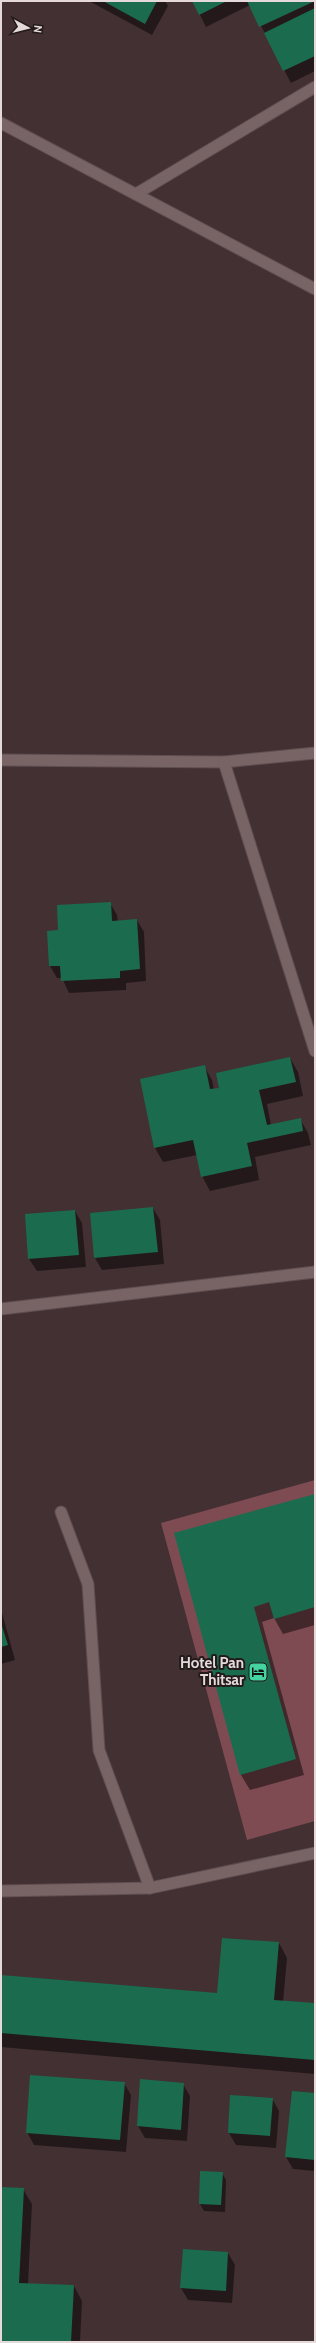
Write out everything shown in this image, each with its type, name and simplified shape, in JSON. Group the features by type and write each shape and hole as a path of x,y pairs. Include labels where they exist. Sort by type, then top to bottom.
{"street":[{"path":"136,194 315,86"},
{"path":"1,123 315,289"},
{"path":"1,760 224,762 315,753"},
{"path":"224,762 315,1051"},
{"path":"1,1309 315,1272"},
{"path":"61,1512 88,1584 93,1642 95,1710 99,1750 150,1888"},
{"path":"1,1891 150,1888 315,1853"}],"shaded area":[{"name":"Hotel Pan Thitsar","path":"315,1480 315,1821 247,1840 161,1523"}],"building":[{"path":"103,1 157,1 145,24"},
{"path":"192,1 227,1 199,15"},
{"path":"247,1 315,1 259,27"},
{"path":"315,8 315,56 283,71 264,33"},
{"path":"111,902 112,921 137,919 140,969 120,971 120,978 61,981 60,966 49,966 47,931 58,930 57,905"},
{"path":"290,1057 296,1082 259,1090 267,1125 301,1118 303,1131 247,1143 252,1166 201,1177 193,1140 154,1148 140,1079 205,1065 210,1089 219,1088 216,1073"},
{"path":"153,1207 158,1252 94,1258 90,1213"},
{"path":"75,1210 79,1255 28,1259 25,1214"},
{"path":"315,1494 315,1607 274,1619 269,1602 254,1607 296,1759 240,1775 174,1533"},
{"path":"1,1623 8,1645 1,1647"},
{"path":"222,1938 279,1942 274,2000 315,2003 315,2060 1,2033 1,1975 217,1993"},
{"path":"30,2075 125,2082 120,2140 26,2133"},
{"path":"140,2079 184,2083 181,2130 137,2126"},
{"path":"292,2091 315,2093 315,2160 285,2157"},
{"path":"230,2095 273,2098 270,2136 228,2133"},
{"path":"200,2171 223,2172 221,2205 199,2204"},
{"path":"1,2187 24,2188 19,2283 74,2285 71,2342 1,2342"},
{"path":"183,2249 228,2252 226,2291 180,2288"}],"place":[{"name":"Hotel Pan Thitsar","path":"258,1672"}]}
